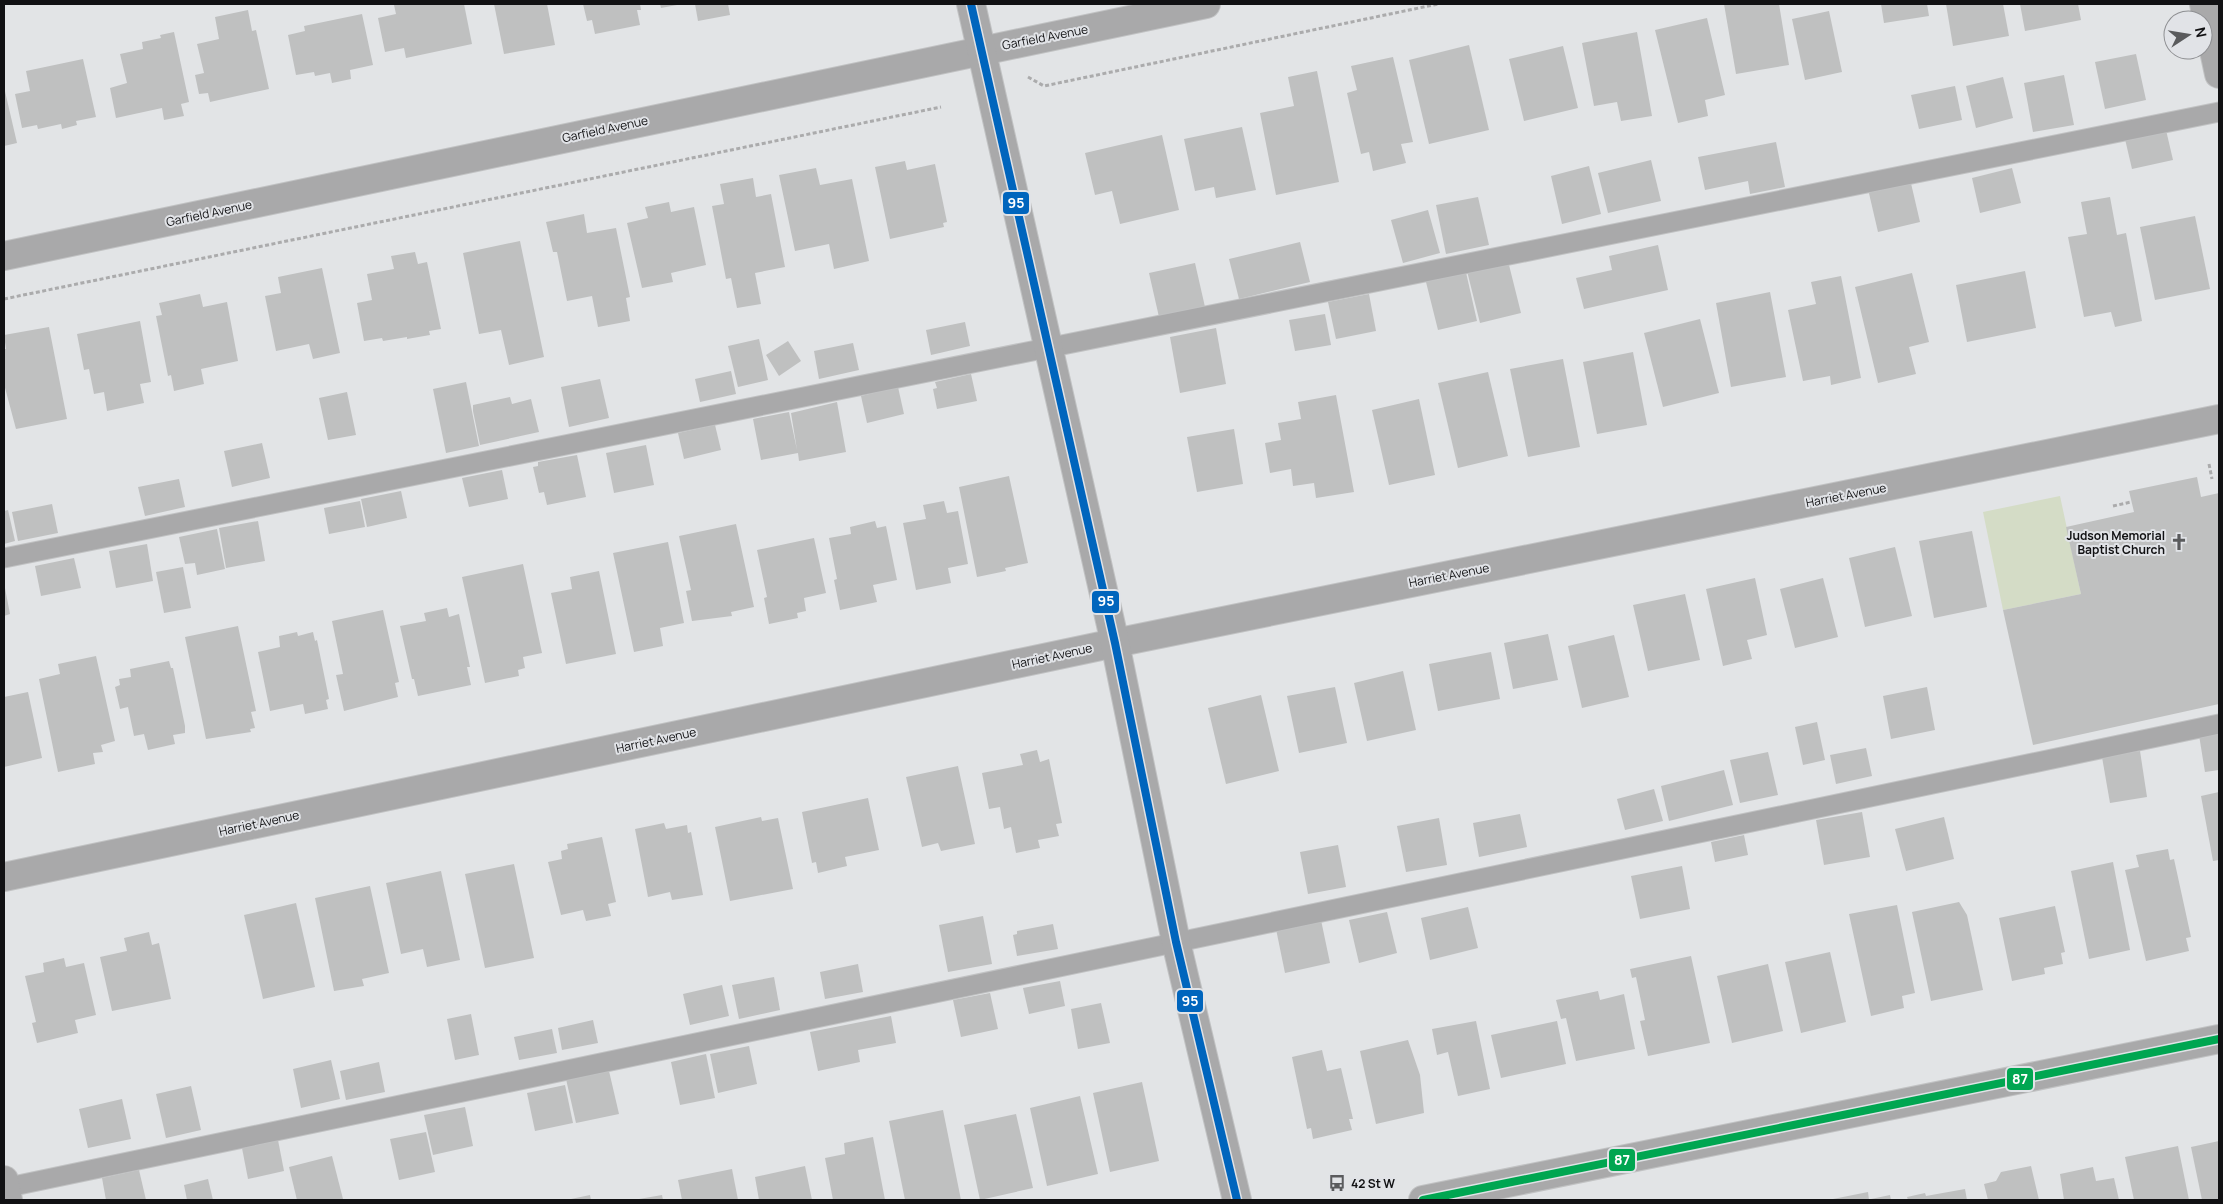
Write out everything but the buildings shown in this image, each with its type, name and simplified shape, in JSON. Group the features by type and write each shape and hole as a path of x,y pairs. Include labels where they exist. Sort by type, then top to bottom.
{"street":[{"path":"971,4 1115,643 1176,942 1237,1200"},
{"name":"Garfield Avenue","path":"4,256 1206,4"},
{"path":"2204,4 2219,74"},
{"name":"Harriet Avenue","path":"4,877 1115,643 2219,420"},
{"path":"1422,1200 2219,1039"}],"lane":[{"path":"4,558 2219,112"},
{"path":"5,1189 2219,724"}],"path":[{"path":"1024,74 1044,86 1438,4"},
{"path":"4,299 940,107"},
{"path":"2209,464 2212,479"},
{"path":"2113,506 2132,502"}],"green space":[{"path":"2060,496 2081,594 2003,610 1983,512"}],"transit line":[{"name":"95","path":"971,4 1115,643 1176,942 1237,1200"},
{"name":"87","path":"1423,1200 2219,1039"}],"place":[{"name":"Judson Memorial Baptist Church","path":"2179,542"},
{"name":"42 St W","path":"1337,1183"}]}
